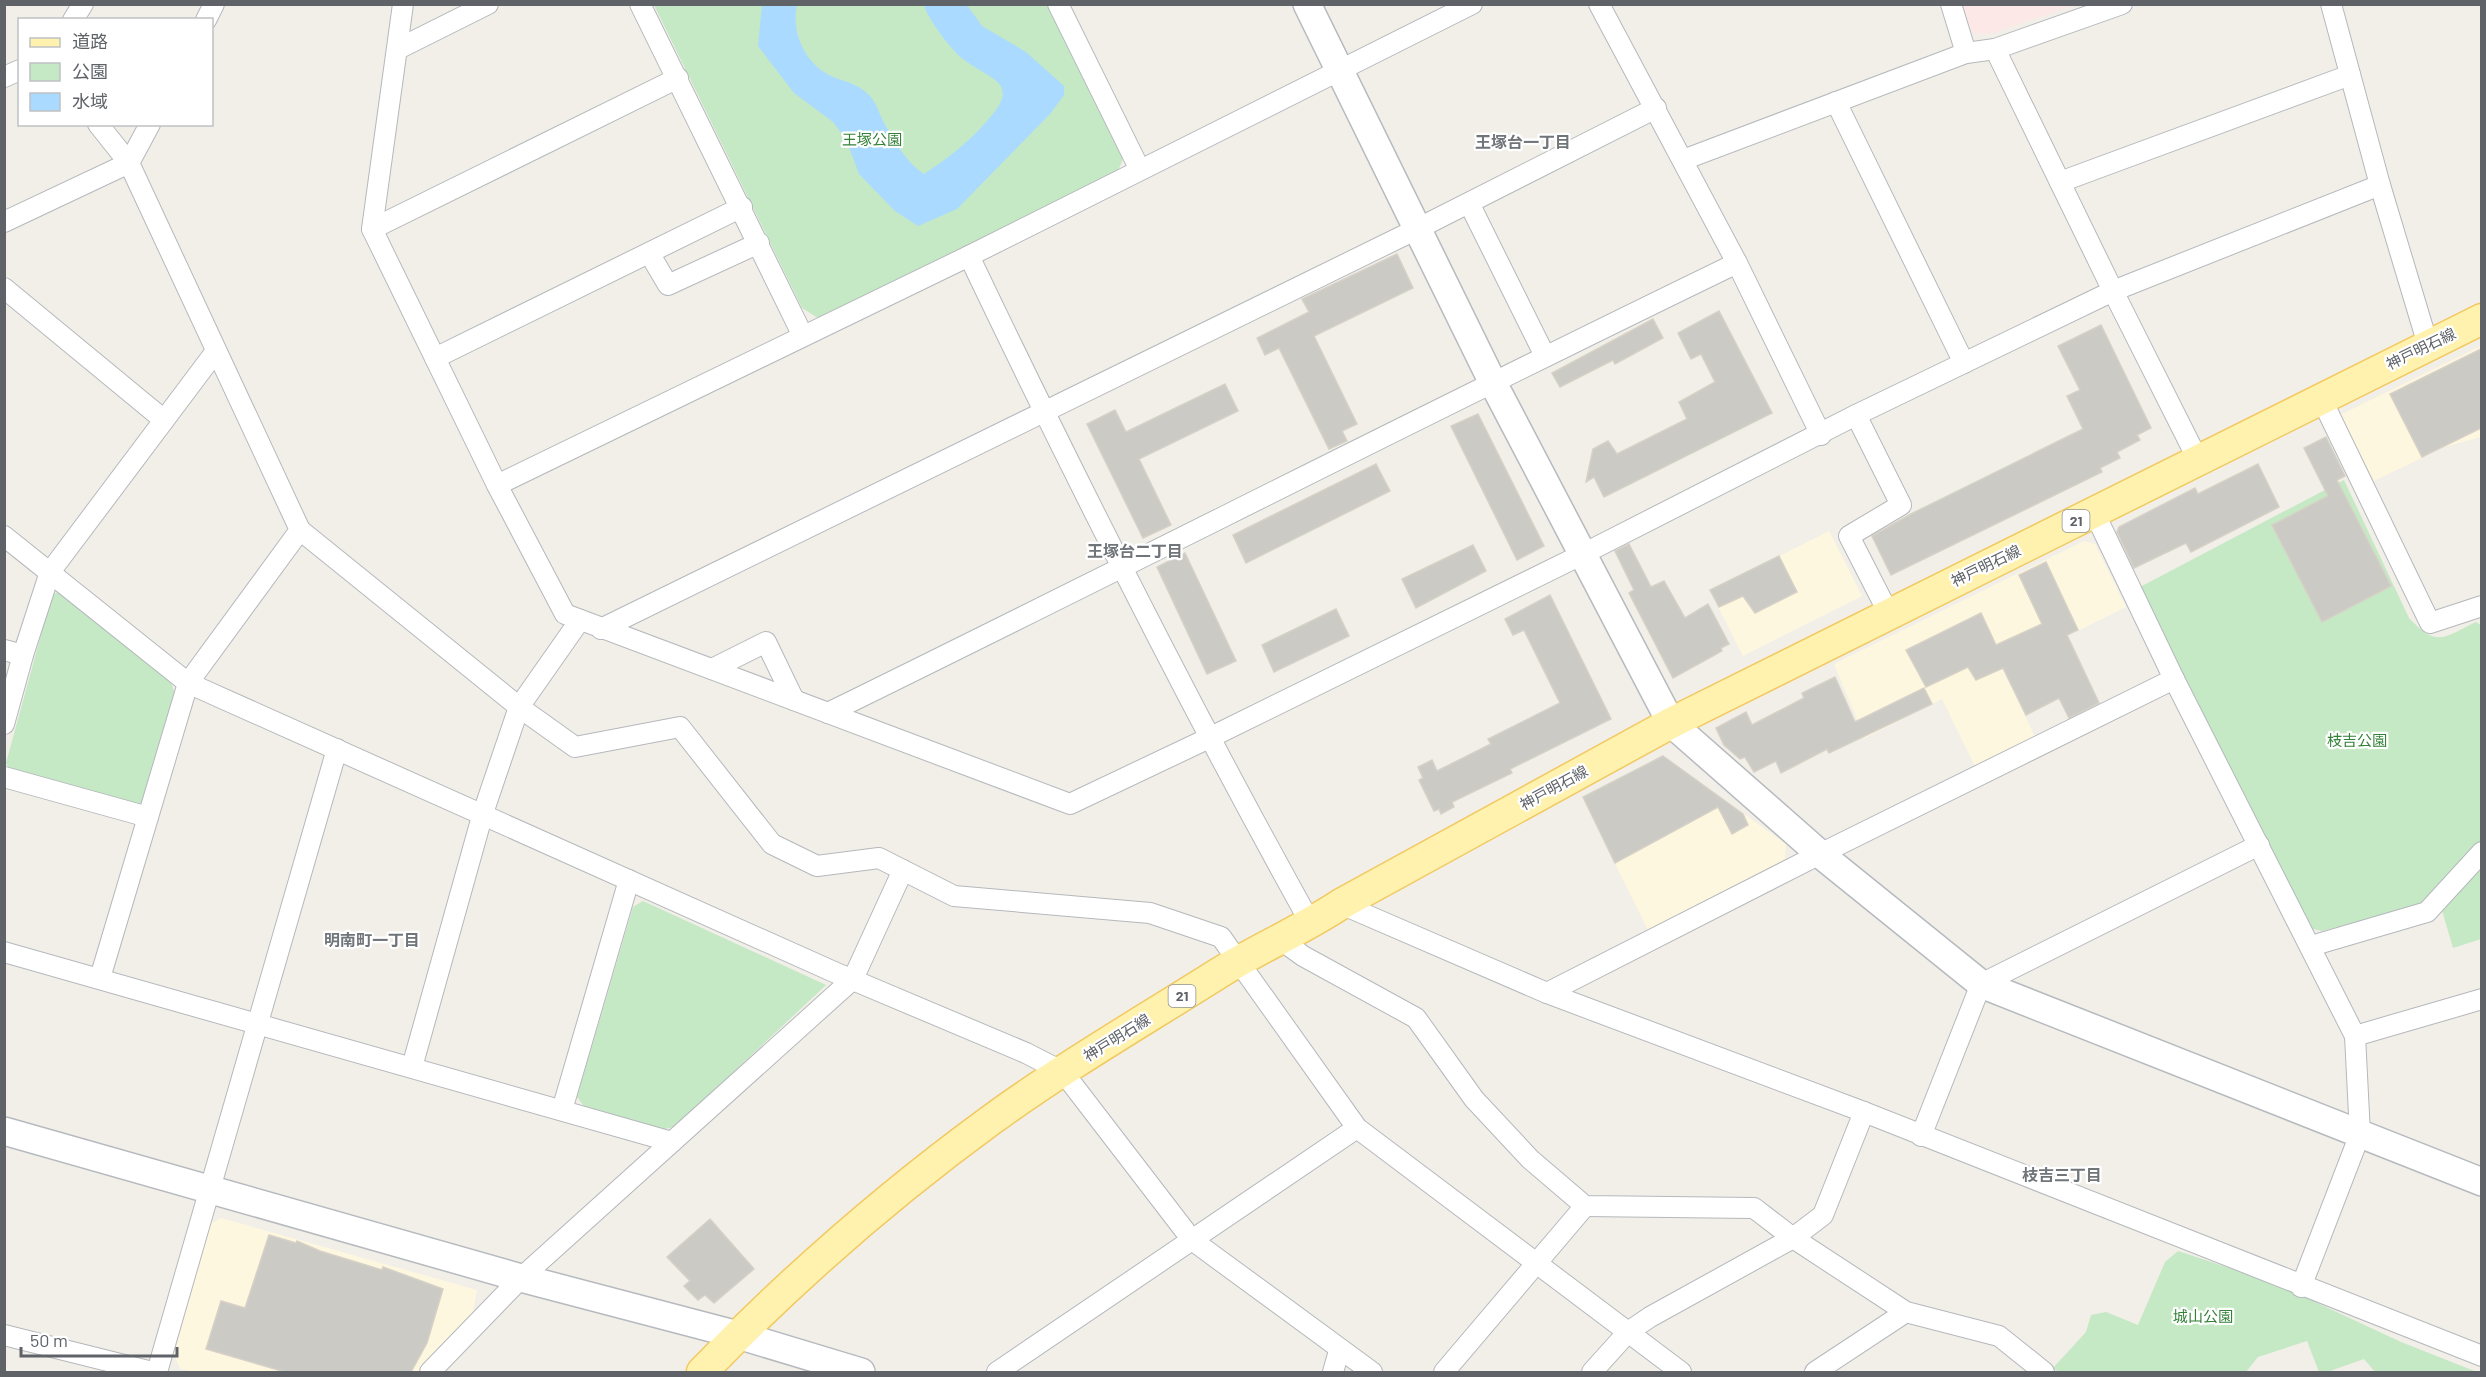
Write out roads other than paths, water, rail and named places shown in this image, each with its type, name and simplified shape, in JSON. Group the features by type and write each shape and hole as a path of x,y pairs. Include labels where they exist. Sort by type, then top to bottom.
{"main road":[{"name":"神戸明石線","path":"702,1372 738,1335 836,1244 907,1184 993,1119 1237,962 1311,924 1341,904 1671,723 2481,320"}],"street":[{"path":"74,18 83,4"},
{"path":"207,18 214,4"},
{"path":"403,4 372,229 497,485 565,614 1070,804 1581,555 1821,435 1856,415 2113,291 2380,185"},
{"path":"398,49 488,4"},
{"path":"640,4 742,207 803,336"},
{"path":"1058,4 1140,170"},
{"path":"1307,4 1491,381 1671,723 1820,854 1981,984 2481,1182"},
{"path":"497,485 969,256 1473,4"},
{"path":"1599,4 1737,263 1821,435"},
{"path":"1951,4 1966,53"},
{"path":"1683,160 1966,53 1995,49 2122,4"},
{"path":"2331,4 2380,185 2428,345"},
{"path":"1995,49 2198,460"},
{"path":"4,77 18,71"},
{"path":"2060,182 2350,75"},
{"path":"372,229 678,78"},
{"path":"1836,102 1964,363"},
{"path":"601,629 1417,229 1656,108"},
{"path":"100,126 129,164 300,530 519,707 575,747 680,728 772,844 817,866 879,858 954,896 1150,913 1221,937 1357,1128 1681,1372"},
{"path":"4,222 129,164 149,126"},
{"path":"1469,203 1545,356"},
{"path":"435,358 742,207"},
{"path":"649,253 668,285 759,243"},
{"path":"969,256 1044,412 1209,738 1311,924"},
{"path":"828,713 1123,569 1491,381 1737,263"},
{"path":"4,288 164,420"},
{"path":"4,724 14,652 50,572 216,351"},
{"path":"2321,398 2430,622 2481,606"},
{"path":"1856,415 1901,505 1849,536 1889,614"},
{"path":"2094,512 2174,679 2355,1036 2360,1134 2301,1287"},
{"path":"100,978 188,683 300,530"},
{"path":"4,536 188,683 853,979 1026,1053 1063,1072 1192,1240 1339,1351 1372,1372"},
{"path":"412,1067 483,813 519,707 580,620"},
{"path":"712,669 766,642 794,700"},
{"path":"1547,993 1820,854 2174,679"},
{"path":"157,1372 211,1189 256,1022 337,749"},
{"path":"4,777 148,818"},
{"path":"1921,1136 1981,984 2259,846"},
{"path":"2311,946 2427,912 2481,852"},
{"path":"430,1372 521,1278 853,979 903,870"},
{"path":"562,1110 629,880"},
{"path":"1341,904 1547,993 1864,1112 2301,1287 2481,1356"},
{"path":"1281,940 1303,956 1416,1018 1474,1099 1530,1159 1585,1206 1754,1208 1793,1238 1906,1312 1999,1336 2044,1372"},
{"path":"4,952 672,1142"},
{"path":"2355,1036 2481,999"},
{"path":"1592,1372 1628,1332 1650,1317 1793,1238 1823,1215 1864,1112"},
{"path":"997,1372 1357,1128"},
{"path":"4,1131 521,1278 738,1335 861,1372"},
{"path":"1444,1372 1585,1206"},
{"path":"1815,1372 1906,1312"},
{"path":"4,1335 152,1372"},
{"path":"1333,1372 1339,1351"}],"water":[{"path":"762,5 797,5 796,25 806,54 829,75 856,85 870,96 907,159 924,174 958,149 980,129 997,108 1002,98 1002,90 993,78 963,59 952,49 935,26 924,5 967,5 982,26 1026,52 1064,86 1064,95 1050,114 957,209 918,226 895,211 859,174 846,139 833,122 794,93 758,46"}],"district":[{"name":"王塚台一丁目","path":"1523,142"},
{"name":"王塚台二丁目","path":"1135,551"},
{"name":"明南町一丁目","path":"372,940"},
{"name":"枝吉三丁目","path":"2062,1175"}],"park label":[{"name":"王塚公園","path":"872,140"},
{"name":"枝吉公園","path":"2357,741"},
{"name":"城山公園","path":"2203,1317"}]}
